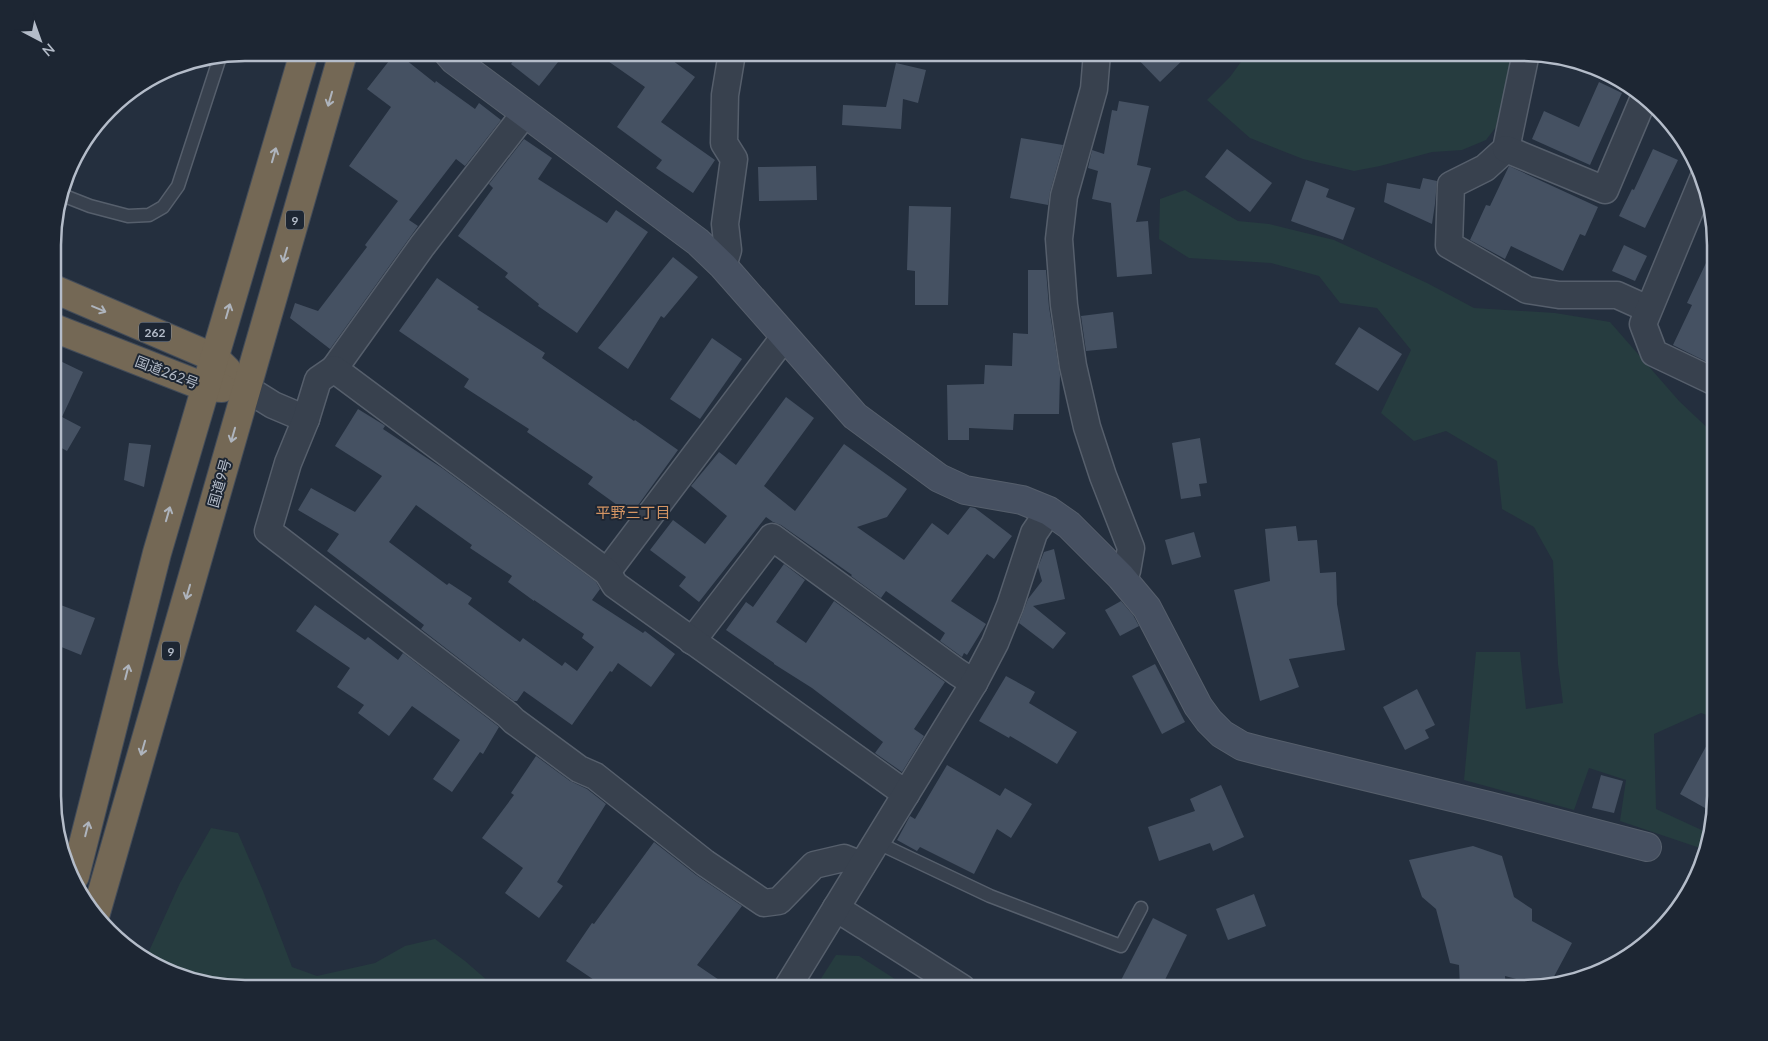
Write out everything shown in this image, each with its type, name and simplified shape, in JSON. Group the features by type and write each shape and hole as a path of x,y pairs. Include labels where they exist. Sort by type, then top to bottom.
{"highway":[{"path":"77,870 157,554 301,61"},
{"name":"国道9号","path":"98,906 340,61"},
{"name":"262","path":"61,292 215,358 246,388"},
{"name":"国道262号","path":"61,331 205,387 246,388"}],"street":[{"path":"455,61 698,242 723,266 855,416 939,478 965,490 1022,500 1049,511 1069,525 1121,577 1147,608 1198,706 1222,734 1242,746 1647,847"},
{"path":"723,266 728,250 725,224 734,159 724,143 725,95 731,61"},
{"path":"1096,61 1094,89 1064,196 1059,239 1064,305 1073,366 1086,427 1131,548 1127,571 1121,577"},
{"path":"1524,61 1506,150 1485,168 1451,185 1449,245 1527,290 1559,295 1617,295 1648,309"},
{"path":"1506,150 1605,190 1641,104"},
{"path":"525,113 422,246 334,369 318,380 306,419 288,463 268,531 514,721 579,769 596,776 705,863 764,902 779,901 814,865 844,858 862,865"},
{"path":"1698,190 1643,324 1654,353 1707,378"},
{"path":"607,572 785,336"},
{"path":"334,369 607,572 615,584 692,642 906,794"},
{"path":"246,388 273,405 306,419"},
{"path":"792,980 974,682 995,643 1010,606 1034,533 1049,511"},
{"path":"692,642 772,537 957,672 974,682"},
{"path":"836,908 949,980"}],"lane":[{"path":"68,197 90,206 128,216 149,215 163,207 178,186 218,64"},
{"path":"876,842 990,896 1120,946 1140,908"}],"green space":[{"path":"1242,61 1511,61 1496,127 1486,140 1462,150 1432,152 1354,171 1303,159 1250,138 1207,100 1230,77"},
{"path":"1185,190 1238,221 1269,224 1334,240 1427,283 1474,308 1555,313 1610,322 1679,401 1707,427 1707,715 1701,713 1654,734 1656,809 1703,831 1699,848 1620,821 1626,780 1589,768 1574,810 1464,780 1476,652 1520,652 1526,709 1563,703 1558,664 1553,561 1534,527 1502,509 1497,461 1446,431 1414,441 1381,413 1411,350 1377,308 1340,303 1319,276 1271,263 1189,258 1159,239 1160,199"},
{"path":"211,828 238,833 263,891 292,967 317,976 375,963 405,946 435,939 487,980 245,980 209,976 186,970 148,952 180,883"},
{"path":"836,955 859,956 896,980 820,980"}],"building":[{"path":"389,61 407,61 435,83 436,81 475,109 479,103 501,120 465,166 456,159 409,220 418,226 330,349 290,318 295,303 318,311 367,247 365,245 398,201 349,166 391,107 367,89"},
{"path":"513,61 559,61 539,86 511,64"},
{"path":"608,61 673,61 695,77 661,122 715,160 693,193 656,168 662,160 617,127 645,87"},
{"path":"1140,61 1182,61 1160,82"},
{"path":"896,63 926,70 918,103 903,99 901,129 842,125 843,105 886,107"},
{"path":"1599,82 1622,93 1590,165 1532,139 1544,111 1579,127"},
{"path":"1119,101 1149,106 1137,165 1151,168 1136,222 1148,221 1152,274 1117,277 1111,203 1092,199 1098,171 1088,168 1092,150 1104,154 1112,110 1117,111"},
{"path":"1021,138 1063,145 1048,205 1010,198"},
{"path":"524,139 552,158 538,179 607,223 616,210 648,232 577,333 538,306 539,304 505,277 508,273 458,236 493,188 489,184"},
{"path":"1227,149 1272,183 1250,212 1205,177"},
{"path":"1653,149 1678,160 1645,228 1619,216 1632,189 1634,190"},
{"path":"816,166 817,200 759,201 758,167"},
{"path":"1509,166 1598,207 1585,236 1580,234 1563,271 1511,246 1505,259 1470,240 1486,205 1490,206"},
{"path":"1423,178 1437,181 1432,224 1384,202 1387,183 1420,189"},
{"path":"1306,180 1329,189 1326,197 1355,208 1343,240 1291,221"},
{"path":"909,206 951,207 948,305 915,305 915,271 907,270"},
{"path":"1624,245 1647,256 1635,281 1612,271"},
{"path":"673,257 698,277 664,318 661,316 628,369 598,348"},
{"path":"1707,261 1707,362 1673,345 1692,305 1687,303"},
{"path":"1028,270 1046,270 1049,307 1060,375 1059,414 1014,414 1013,430 969,428 969,440 948,440 947,385 984,384 985,365 1012,366 1013,333 1028,334"},
{"path":"437,278 479,307 477,309 545,353 542,358 678,450 631,515 588,484 593,477 527,432 529,429 464,387 469,379 399,331"},
{"path":"1113,312 1117,348 1086,351 1081,316"},
{"path":"1359,327 1402,354 1378,391 1335,364"},
{"path":"712,338 742,359 700,419 670,399"},
{"path":"61,361 83,372 62,417 81,427 67,451 61,448"},
{"path":"786,397 814,418 764,486 795,511 844,444 907,489 887,517 857,527 904,560 932,523 948,535 970,507 975,508 1012,536 994,559 987,554 951,601 986,624 967,655 964,653 962,657 940,641 945,633 886,591 881,598 852,575 781,525 766,517 699,602 679,586 686,577 650,550 673,520 705,544 727,516 691,486 719,452 736,465"},
{"path":"358,409 384,425 383,429 442,468 596,582 600,589 592,600 643,633 645,631 675,654 651,687 618,663 612,672 610,671 572,725 524,691 517,701 514,701 421,629 424,625 327,551 339,534 298,510 311,488 355,512 382,476 335,446","holes":["416,505 472,545 470,548 512,576 508,582 584,634 582,638 594,647 577,671 565,662 562,666 523,638 520,642 468,604 472,598 449,583 447,585 389,542"]},
{"path":"1200,438 1207,483 1199,484 1201,496 1181,499 1172,443"},
{"path":"129,443 151,445 144,487 124,480"},
{"path":"1296,526 1298,541 1317,540 1320,573 1336,572 1337,604 1345,650 1289,659 1299,687 1260,701 1234,590 1270,581 1265,529"},
{"path":"1194,532 1201,557 1172,565 1165,540"},
{"path":"1054,549 1065,599 1033,606 1066,633 1053,649 1019,623 1028,599 1042,581 1038,567 1044,552"},
{"path":"784,564 805,580 776,622 806,643 834,601 945,682 914,729 924,736 902,772 875,753 883,742 812,688 726,630 746,602 753,607"},
{"path":"1121,601 1133,615 1139,626 1120,636 1105,610"},
{"path":"61,605 95,618 81,655 61,647"},
{"path":"315,605 365,640 368,637 398,660 403,653 499,727 483,754 480,752 452,792 433,779 460,740 412,706 389,736 358,713 364,705 337,687 350,668 296,631"},
{"path":"1155,664 1185,722 1162,734 1132,676"},
{"path":"1006,676 1035,692 1029,703 1077,732 1057,764 1010,736 1009,738 979,721"},
{"path":"1417,689 1435,725 1425,730 1429,738 1405,750 1383,707"},
{"path":"1707,745 1706,809 1680,794"},
{"path":"536,756 570,781 587,789 606,804 557,882 563,886 539,918 505,893 523,868 482,838 514,795 511,793"},
{"path":"947,765 1000,796 1005,788 1032,804 1011,838 997,829 974,874 920,847 917,851 897,840 910,816 915,819"},
{"path":"1601,775 1623,781 1614,813 1592,808"},
{"path":"1221,785 1244,837 1213,851 1210,843 1159,861 1148,827 1195,811 1190,799"},
{"path":"654,842 696,875 742,906 697,965 719,980 594,980 566,961 592,923 594,924"},
{"path":"1473,846 1502,856 1514,897 1532,909 1532,921 1572,943 1554,977 1520,980 1505,976 1505,980 1460,980 1459,965 1450,963 1436,909 1422,897 1409,860"},
{"path":"1254,894 1266,926 1228,940 1216,909"},
{"path":"1153,918 1187,935 1165,980 1121,980"}],"district":[{"name":"平野三丁目","path":"633,512"}]}
